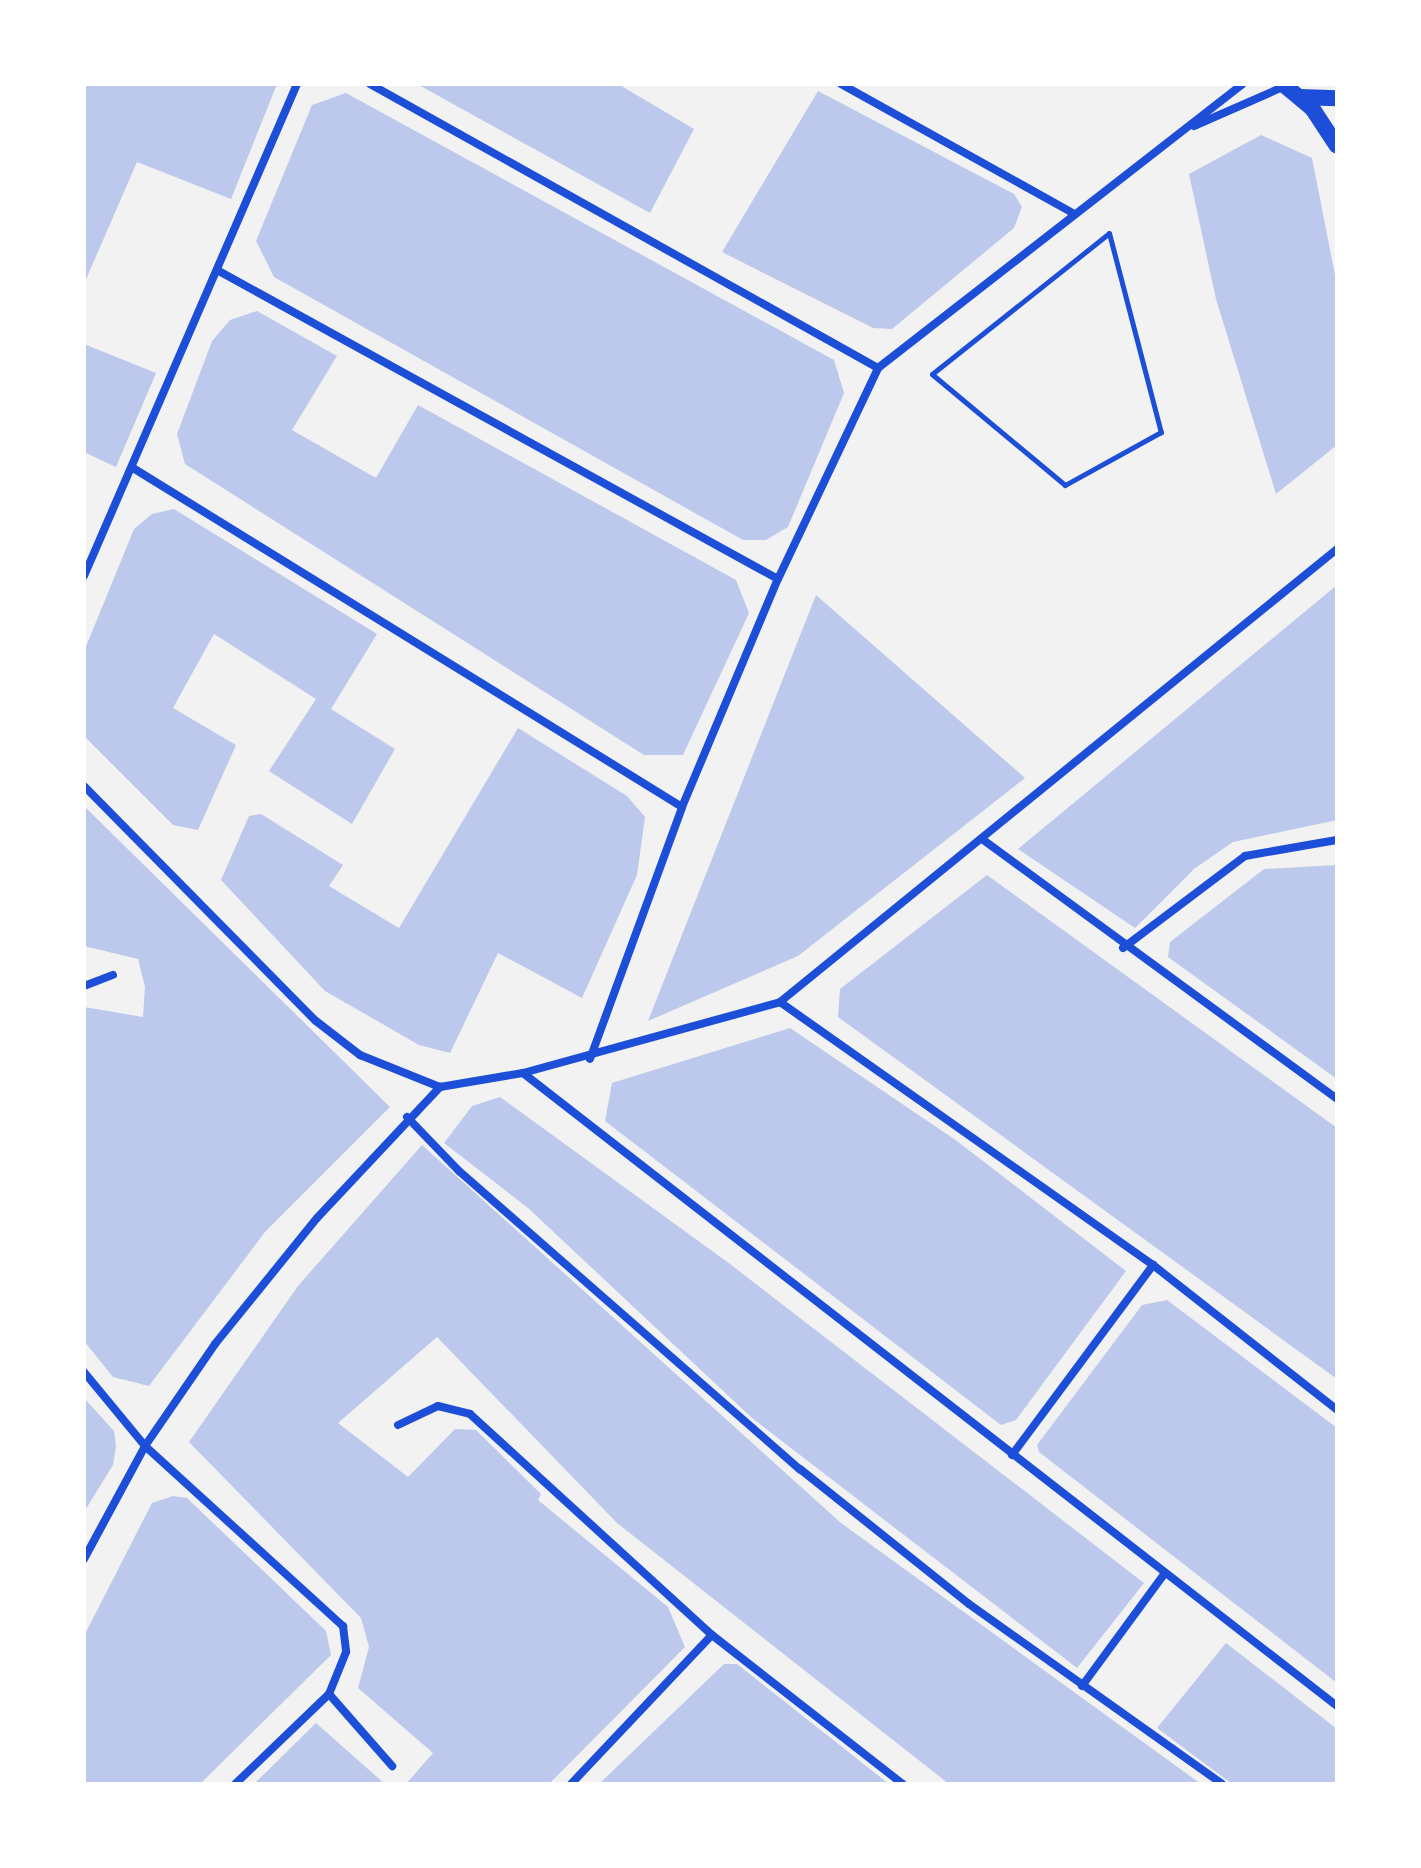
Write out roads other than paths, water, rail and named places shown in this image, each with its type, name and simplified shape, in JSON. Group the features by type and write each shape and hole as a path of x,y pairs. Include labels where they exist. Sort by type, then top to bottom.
{"main road":[{"path":"1287,89 1337,98"},
{"path":"1287,89 1337,146"}],"street":[{"path":"84,576 297,84"},
{"path":"370,84 878,368"},
{"path":"841,84 1073,213"},
{"path":"590,1059 682,807 778,579 878,368 1073,213 1243,84"},
{"path":"1190,127 1287,89"},
{"path":"217,270 778,579"},
{"path":"133,468 682,807"},
{"path":"84,786 316,1021 360,1055 440,1087 523,1073 590,1059 780,1002 1337,549"},
{"path":"982,839 1123,948 1337,1099"},
{"path":"1123,948 1245,856 1337,840"},
{"path":"84,986 113,975"},
{"path":"780,1002 1153,1265 1337,1410"},
{"path":"523,1073 1337,1706"},
{"path":"84,1559 145,1446 264,1279 407,1117 440,1087"},
{"path":"407,1117 459,1171 800,1469 1082,1686 1222,1784"},
{"path":"1012,1455 1153,1265"},
{"path":"84,1372 145,1446 338,1618 346,1652 329,1694 235,1784"},
{"path":"398,1425 438,1406 470,1414 712,1635 903,1784"},
{"path":"1082,1686 1165,1573"},
{"path":"571,1784 712,1635"},
{"path":"329,1694 392,1766"}]}
